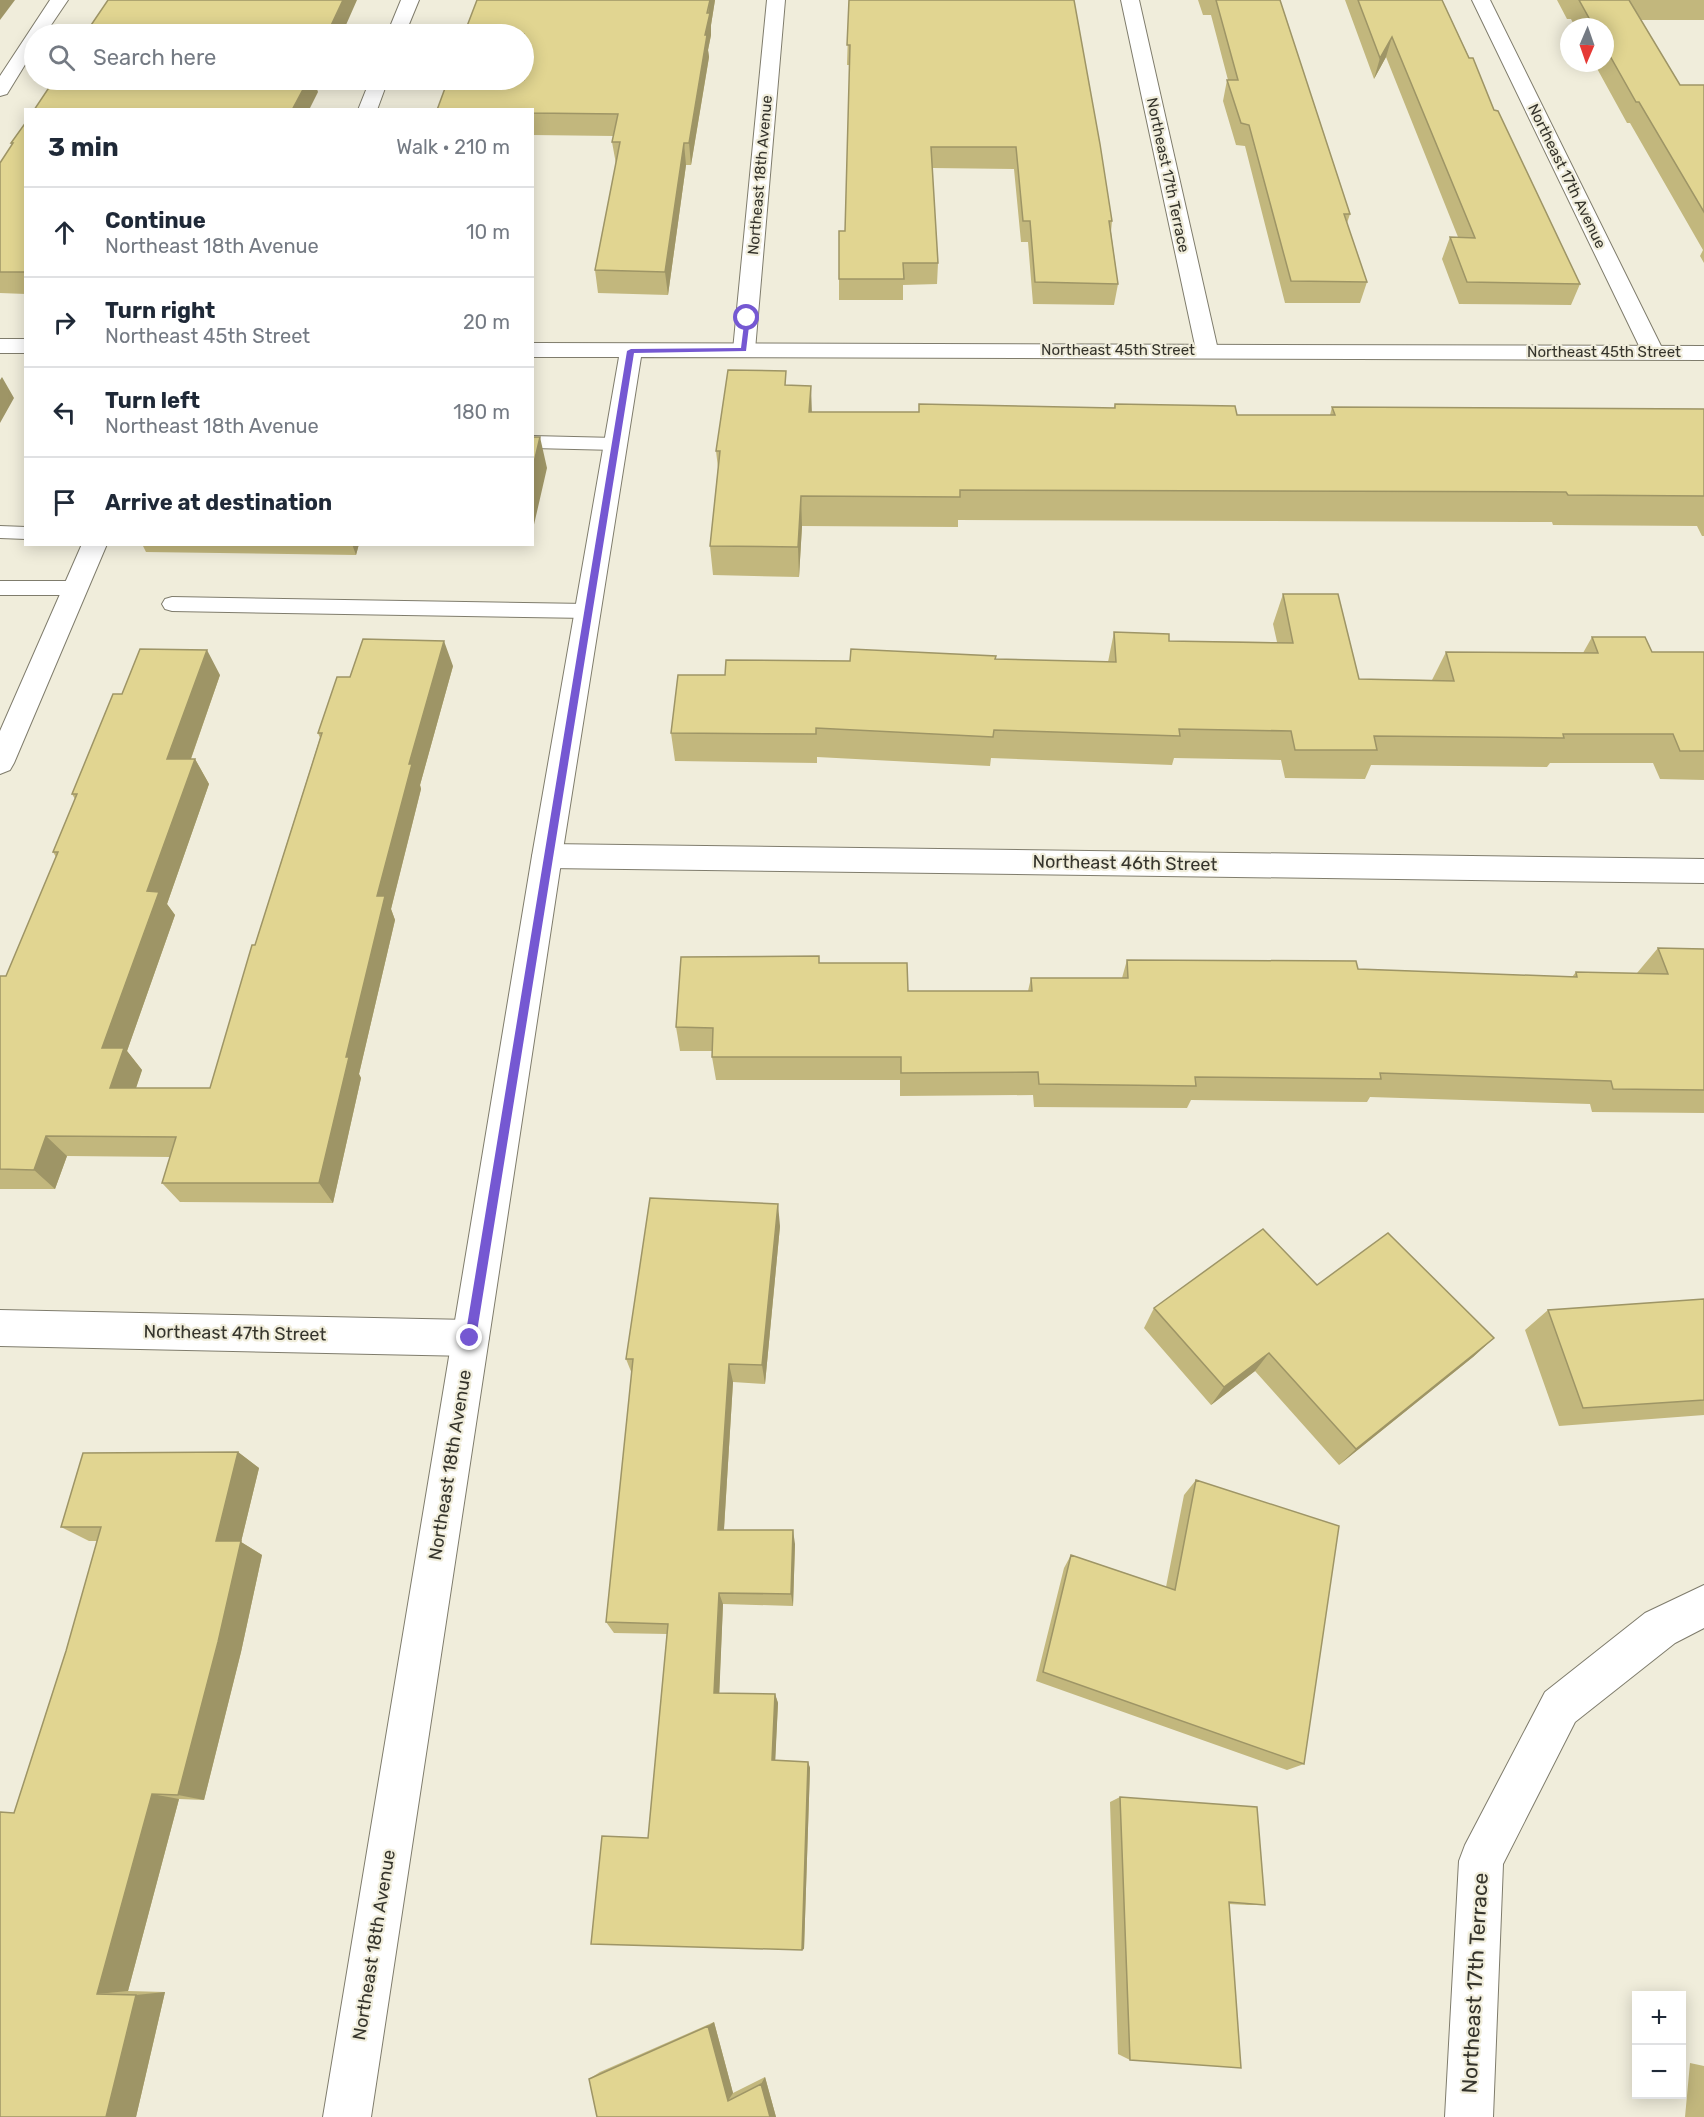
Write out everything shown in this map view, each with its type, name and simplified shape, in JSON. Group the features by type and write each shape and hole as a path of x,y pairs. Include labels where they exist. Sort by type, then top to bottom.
{"street":[{"path":"43,24 59,0"},
{"path":"400,24 410,0"},
{"name":"Northeast 18th Avenue","path":"744,350 776,0"},
{"name":"Northeast 17th Terrace","path":"1130,0 1207,350"},
{"name":"Northeast 17th Avenue","path":"1481,0 1653,352"},
{"path":"0,90 24,53"},
{"path":"368,108 374,90"},
{"path":"0,346 24,346"},
{"name":"Northeast 45th Street","path":"534,350 1704,353"},
{"name":"Northeast 18th Avenue","path":"347,2117 547,856 631,351"},
{"path":"0,763 94,546"},
{"name":"Northeast 46th Street","path":"547,856 1704,871"},
{"name":"Northeast 47th Street","path":"0,1328 470,1338"},
{"name":"Northeast 17th Terrace","path":"1469,2117 1482,1861 1560,1707 1660,1628 1704,1606"}],"lane":[{"path":"534,442 616,444"},
{"path":"0,532 24,533"},
{"path":"0,588 75,588"},
{"path":"172,604 588,611"}],"building":[{"path":"108,0 343,0 332,24 92,24"},
{"path":"477,0 710,0 707,13 710,13 705,35 707,35 689,143 684,143 665,272 595,270 620,142 612,142 618,114 534,113 534,108 438,108 444,90 534,90 534,24 468,24"},
{"path":"849,0 1074,0 1112,221 1109,221 1118,284 1035,282 1030,221 1023,221 1016,147 931,147 938,263 903,263 904,279 839,279 839,231 845,231"},
{"path":"1216,0 1280,0 1350,214 1344,214 1367,282 1291,281 1249,125 1241,123 1227,80 1238,80"},
{"path":"1358,0 1442,0 1469,58 1473,58 1494,110 1498,111 1580,284 1467,282 1450,237 1475,238 1392,37 1380,58"},
{"path":"1579,0 1629,0 1680,85 1704,85 1704,212 1614,63 1614,18 1589,18"},
{"path":"47,90 303,90 293,108 35,108"},
{"path":"24,125 24,272 0,272 0,163 13,143 11,143"},
{"path":"728,370 786,371 785,385 811,386 809,412 919,412 919,404 1115,408 1115,404 1235,406 1237,415 1335,415 1332,407 1704,409 1704,496 1568,495 1566,492 960,490 960,497 801,496 798,547 710,546 720,451 716,451"},
{"path":"534,437 540,437 534,462"},
{"path":"1283,594 1338,594 1359,679 1454,681 1446,652 1598,653 1592,637 1645,637 1652,652 1704,652 1704,751 1680,751 1673,734 1563,734 1564,738 1374,736 1377,750 1295,750 1291,731 1179,729 1180,736 994,730 993,737 816,728 816,734 671,733 678,675 725,675 726,660 850,661 851,649 996,656 995,659 1116,662 1114,632 1169,634 1169,641 1293,643"},
{"path":"363,639 444,641 409,764 412,764 377,896 385,896 346,1057 349,1057 319,1183 162,1183 176,1137 46,1136 34,1170 0,1169 0,976 6,976 58,852 53,852 77,794 72,794 113,694 122,694 140,649 207,650 167,759 195,759 147,891 159,892 102,1048 124,1048 110,1088 210,1088 252,945 255,945 322,733 318,733 337,677 350,677"},
{"path":"1658,948 1704,949 1704,1090 1613,1089 1611,1081 1380,1073 1381,1079 1195,1077 1196,1086 1039,1084 1038,1072 901,1073 901,1057 712,1057 713,1028 676,1027 681,957 819,956 819,963 907,963 908,991 1032,991 1031,978 1128,978 1127,960 1356,961 1358,969 1577,977 1576,972 1668,974"},
{"path":"650,1198 778,1204 762,1365 729,1364 718,1530 793,1530 791,1594 719,1593 714,1693 775,1694 772,1760 808,1762 802,1950 591,1944 602,1836 648,1838 668,1624 606,1622 633,1359 626,1359"},
{"path":"1263,1229 1317,1285 1388,1233 1494,1338 1356,1449 1269,1353 1224,1387 1154,1308"},
{"path":"1704,1299 1704,1400 1583,1408 1548,1310"},
{"path":"238,1452 216,1541 241,1541 218,1642 178,1795 152,1794 97,1994 136,1995 106,2117 0,2117 0,1812 14,1813 66,1651 101,1527 61,1527 83,1453"},
{"path":"1196,1480 1339,1526 1304,1764 1043,1672 1071,1555 1175,1590"},
{"path":"1120,1797 1257,1807 1265,1905 1229,1902 1241,2068 1130,2060"},
{"path":"708,2026 728,2101 761,2084 770,2117 597,2117 589,2079"}],"route":[{"path":"470,1338 631,351 744,350 747,318"}]}
